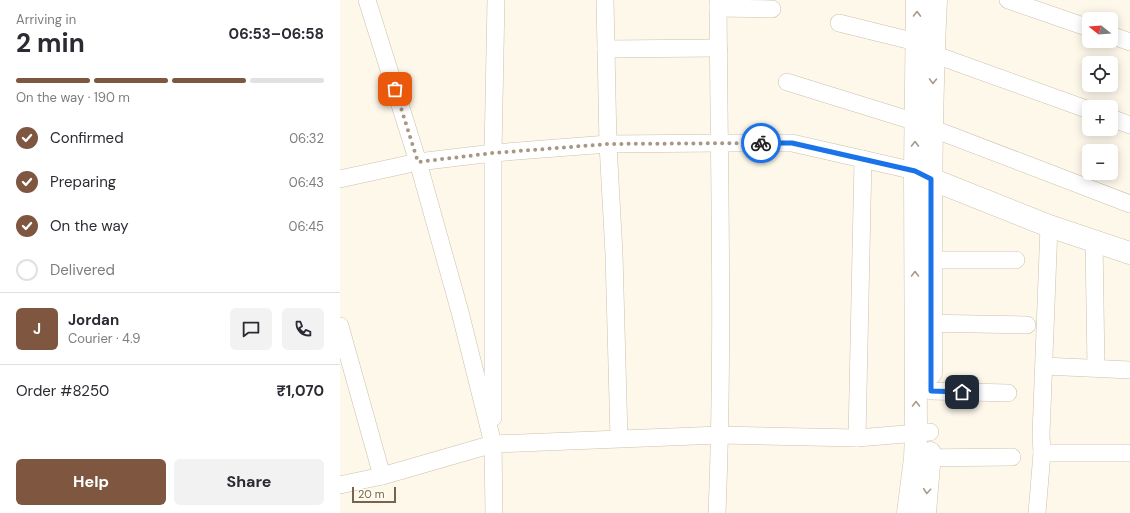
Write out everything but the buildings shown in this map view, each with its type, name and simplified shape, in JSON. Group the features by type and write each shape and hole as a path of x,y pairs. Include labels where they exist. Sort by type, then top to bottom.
{"street":[{"path":"367,0 418,162 460,312 493,444"},
{"path":"494,513 493,153 496,0"},
{"path":"605,0 608,144 614,254 619,438"},
{"path":"917,0 925,48 922,458 925,513"},
{"path":"925,48 936,0"},
{"path":"1008,0 1082,26"},
{"path":"717,513 720,435 720,143 718,4 772,9"},
{"path":"839,23 925,48 1082,107"},
{"path":"1118,38 1130,42"},
{"path":"606,49 719,48"},
{"path":"788,82 924,125 1130,204"},
{"path":"1118,121 1130,125"},
{"path":"340,179 418,162 493,153 608,144 792,143 863,159 923,175 1049,226 1130,253"},
{"path":"857,438 863,159"},
{"path":"923,175 931,260 923,323 931,391 923,433"},
{"path":"1037,513 1042,454 1041,435 1049,226"},
{"path":"1094,240 1096,368"},
{"path":"931,260 1016,260"},
{"path":"923,323 1028,325"},
{"path":"340,326 382,476"},
{"path":"1044,366 1130,370"},
{"path":"931,391 1008,393"},
{"path":"340,485 382,476 493,444 720,435 857,438 923,433"},
{"path":"1042,454 1130,453"},
{"path":"922,458 1012,457"},
{"path":"915,513 908,513 922,458"}],"way so far":[{"path":"395,89 418,162 493,153 608,144 761,143"}],"route":[{"path":"761,143 792,143 915,171 931,179 931,391 962,392"}]}
